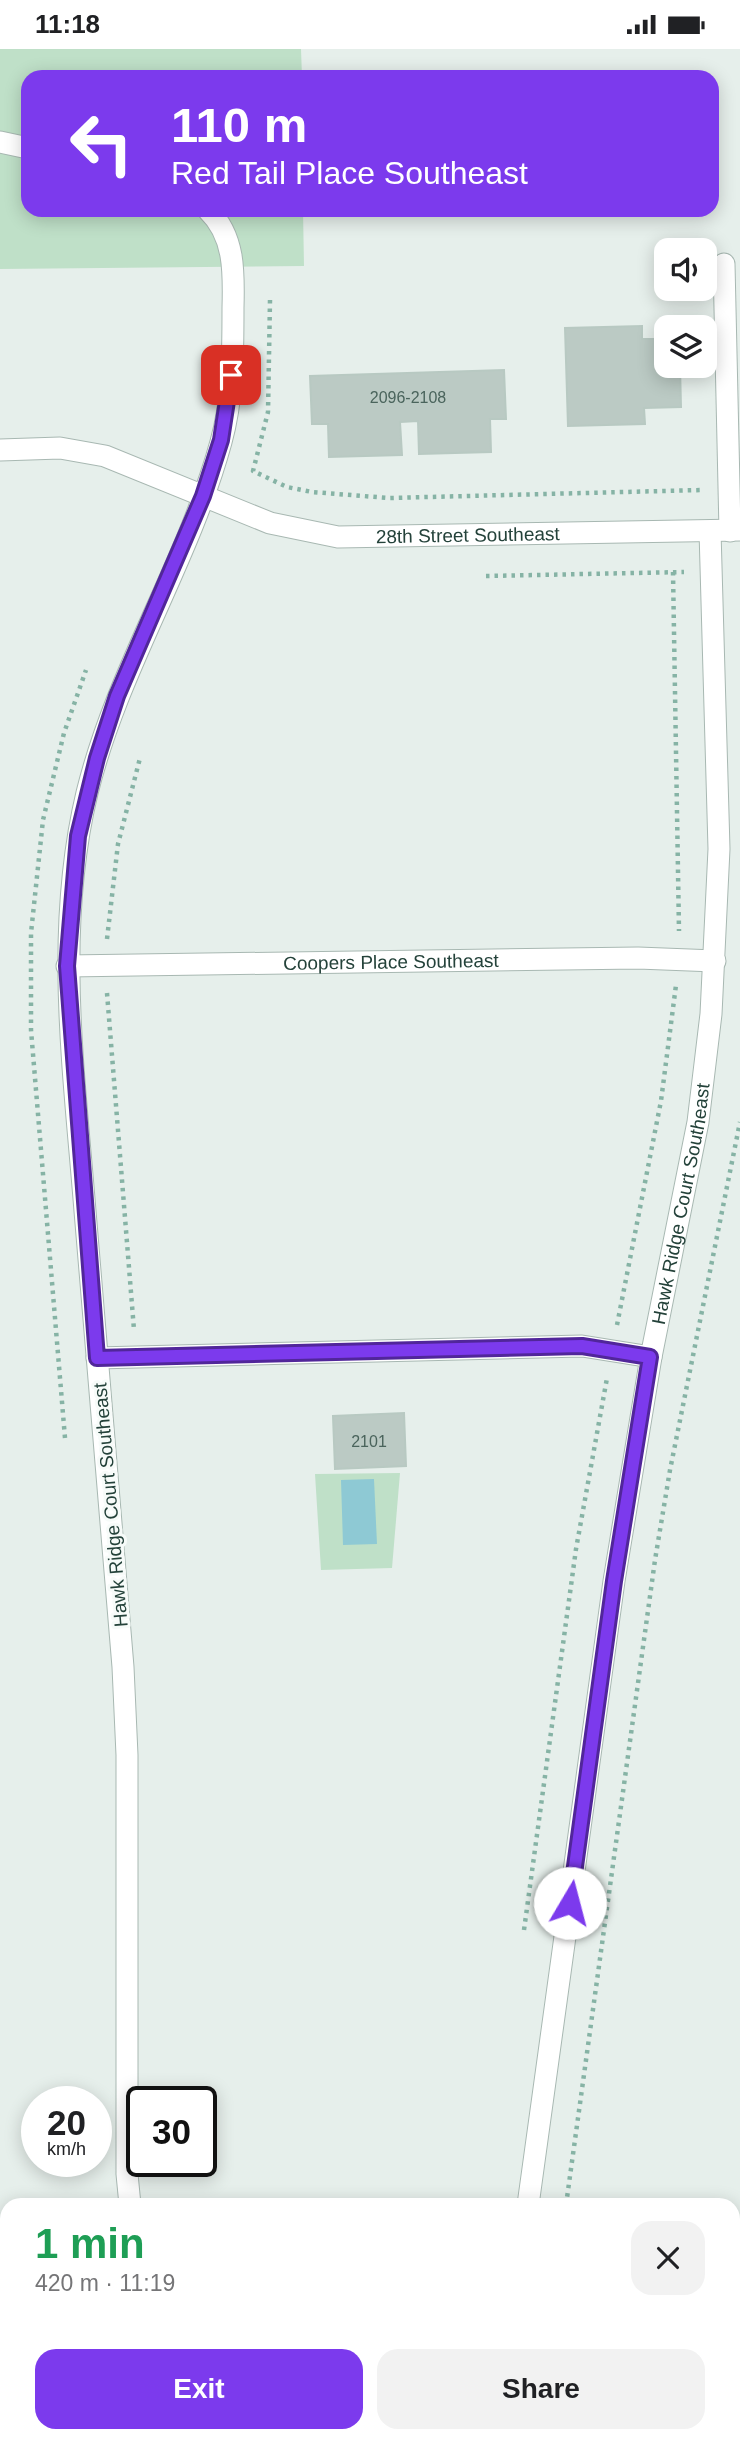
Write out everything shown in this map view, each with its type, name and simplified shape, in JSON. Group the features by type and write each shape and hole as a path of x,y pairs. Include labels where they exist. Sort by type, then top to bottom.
{"street":[{"path":"0,142 21,146"},
{"name":"Hawk Ridge Court Southeast","path":"129,2198 127,2174 127,1755 123,1667 67,966 78,836 97,758 117,696 203,496 221,440 233,351 234,273 229,243 216,217"},
{"name":"Hawk Ridge Court Southeast","path":"529,2198 614,1581 650,1357 698,1122 715,961 729,490 724,264"},
{"name":"28th Street Southeast","path":"0,450 60,449 105,456 270,523 338,537 727,531"},
{"name":"Coopers Place Southeast","path":"67,966 105,968 678,959 715,961"},
{"path":"97,1358 582,1346 650,1357"}],"path":[{"path":"270,300 268,412 253,471 287,487 312,492 389,498 729,490"},
{"path":"486,576 673,572 680,857 678,959 661,1101 576,1549 524,1930"},
{"path":"136,1359 105,968 118,843 140,758"},
{"path":"567,2198 655,1560 675,1444 740,1122"}],"green space":[{"path":"0,49 301,49 302,70 21,70 21,217 303,217 304,266 0,269"},
{"path":"400,1473 392,1568 321,1570 315,1474"}],"water":[{"path":"374,1479 377,1544 343,1545 341,1480"}],"building":[{"path":"642,326 642,339 654,339 654,378 680,378 681,407 644,408 645,424 568,426 565,328"},
{"path":"504,370 506,419 490,419 491,452 419,454 418,421 400,422 402,455 329,457 328,424 312,424 310,376"},
{"path":"404,1413 406,1466 335,1469 333,1416"}],"route":[{"path":"231,375 221,440 203,496 117,696 97,758 78,836 71,892 67,966 69,1021 97,1358 582,1346 650,1357 614,1581 570,1903"}]}
